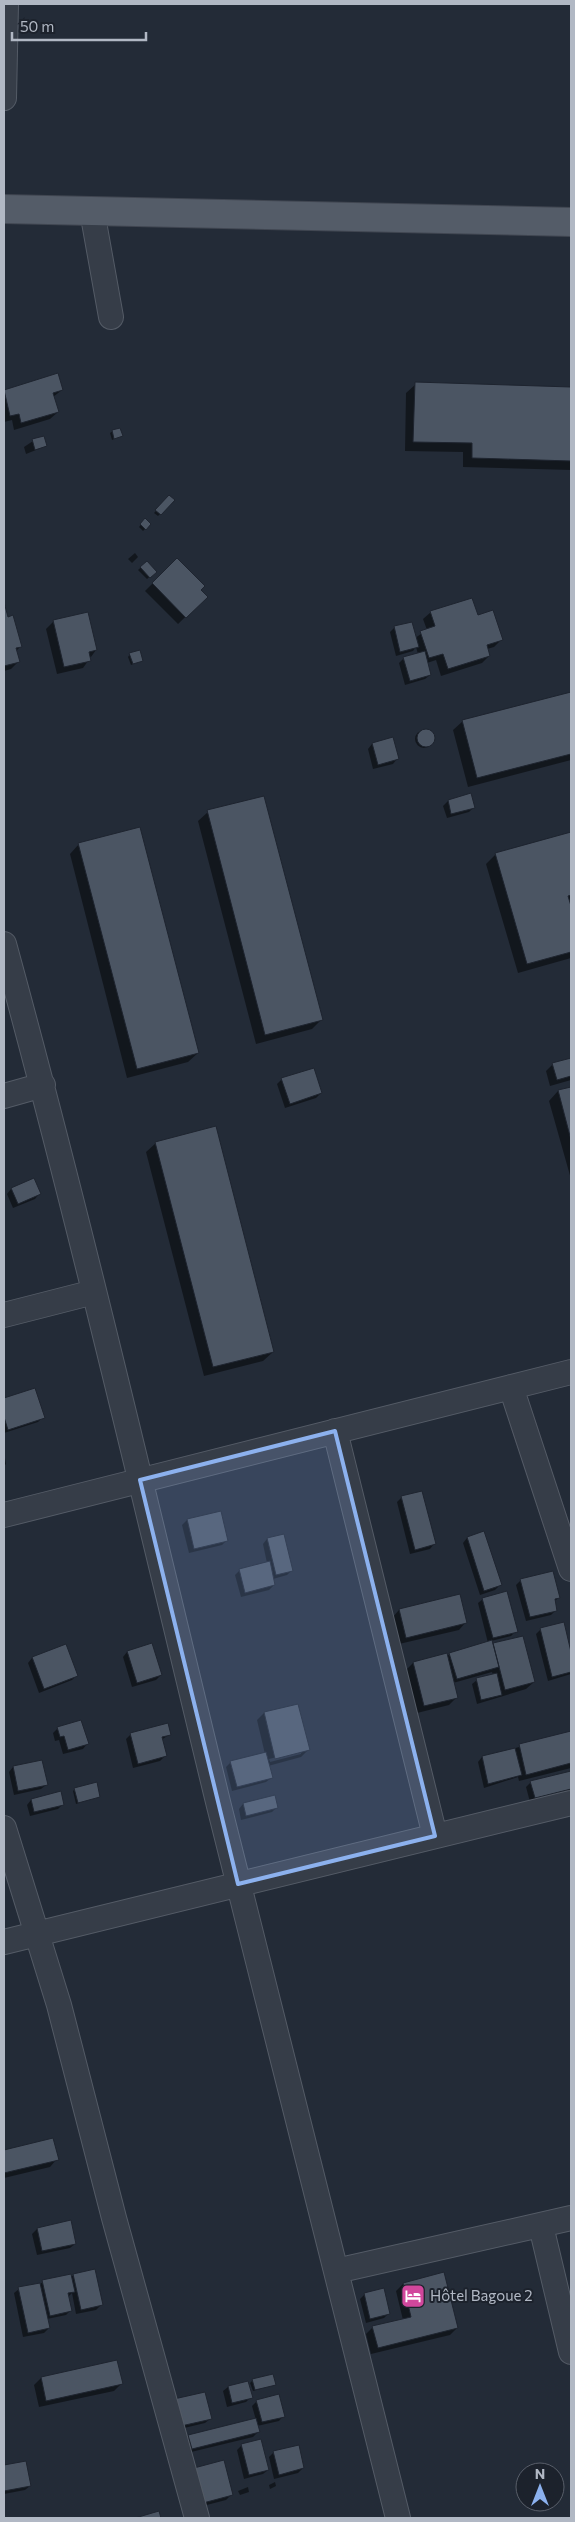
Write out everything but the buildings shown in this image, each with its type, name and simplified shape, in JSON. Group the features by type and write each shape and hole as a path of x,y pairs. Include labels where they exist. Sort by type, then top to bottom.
{"main road":[{"path":"4,209 571,222"}],"street":[{"path":"4,98 6,4"},
{"path":"92,211 111,317"},
{"path":"4,944 94,1292 238,1884 398,2518"},
{"path":"4,1096 42,1085"},
{"path":"4,1315 94,1292"},
{"path":"4,1515 571,1372"},
{"path":"511,1387 571,1569"},
{"path":"335,1431 436,1836"},
{"path":"4,1942 571,1804"},
{"path":"4,1828 59,2005 114,2218 197,2518"},
{"path":"336,2272 571,2218"},
{"path":"541,2226 571,2352"}],"highlighted area":[{"path":"335,1431 435,1836 238,1884 140,1480"}],"place":[{"name":"Hôtel Bagoue 2","path":"413,2296"}]}
